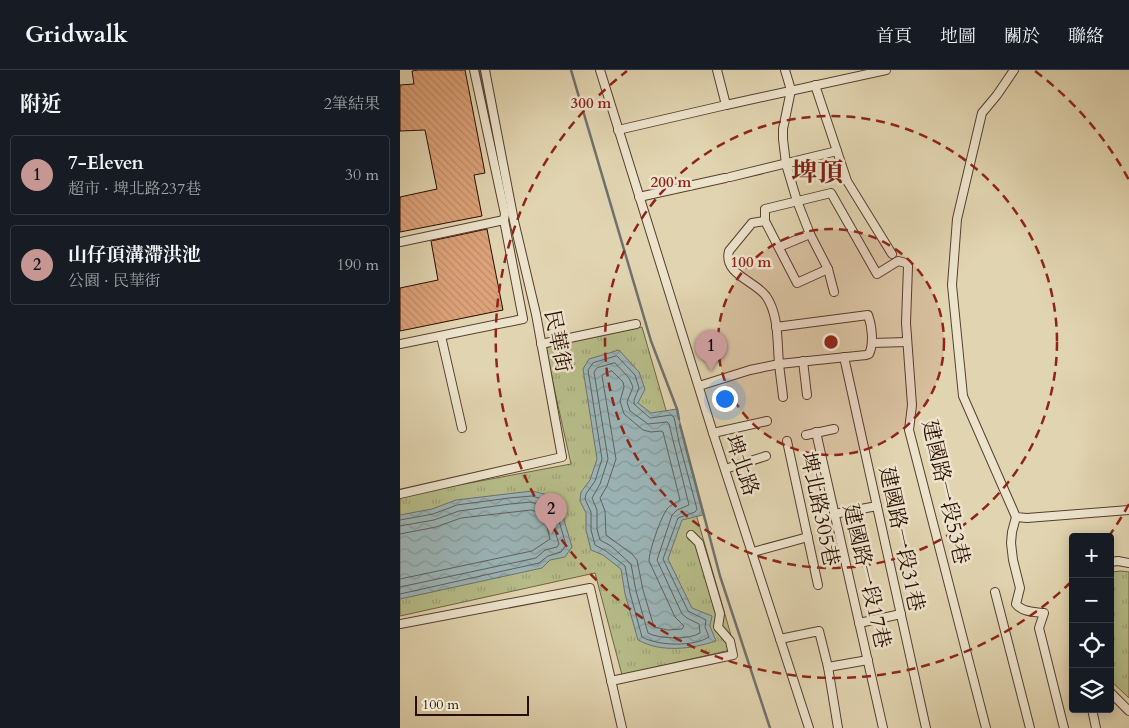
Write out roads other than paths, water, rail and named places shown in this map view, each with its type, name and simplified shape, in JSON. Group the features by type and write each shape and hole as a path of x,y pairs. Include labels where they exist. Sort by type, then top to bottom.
{"street":[{"path":"400,344 523,319 504,220 505,214 474,70"},
{"name":"民華街","path":"400,494 562,457 485,70"},
{"name":"埤北路","path":"600,70 713,433 753,552 808,728"},
{"path":"717,70 726,104"},
{"path":"785,70 791,90 783,129 786,164 797,201 810,234 828,269 834,292"},
{"path":"618,130 726,104 886,70"},
{"path":"1014,70 982,113 957,219 952,285 962,396 1016,517 1011,542 1020,588 1016,604 1024,610 1044,613 1039,628 1064,728"},
{"path":"815,86 847,180 892,254"},
{"path":"639,198 837,151"},
{"name":"建國路一段53巷","path":"797,201 831,193 877,274 898,261 906,263 908,266 906,323 912,405 910,430 986,728"},
{"path":"797,201 765,209 766,221 797,283 828,269"},
{"path":"400,242 504,220"},
{"path":"766,221 752,223 730,251 729,257 735,272 765,295 772,308 776,327 783,397"},
{"path":"779,247 810,234"},
{"path":"699,386 750,370 779,364 869,354 872,343 868,316 776,327"},
{"path":"541,344 636,324"},
{"path":"440,336 462,428"},
{"path":"872,343 907,342"},
{"name":"建國路一段31巷","path":"844,357 926,728"},
{"path":"803,361 807,395"},
{"path":"713,433 767,421"},
{"path":"806,435 834,429"},
{"name":"建國路一段17巷","path":"816,432 883,728"},
{"name":"埤北路305巷","path":"787,441 818,585"},
{"path":"725,469 766,456"},
{"path":"834,514 877,506"},
{"path":"1016,517 1027,518 1129,510"},
{"path":"611,681 733,655 730,641 718,626 720,614 699,543 691,535"},
{"path":"753,552 808,537"},
{"path":"1114,562 1129,563"},
{"path":"400,624 590,588 622,728"},
{"path":"995,592 1030,728"},
{"path":"859,623 900,614"},
{"path":"780,639 819,631 828,667 838,728"},
{"path":"828,667 868,660"},
{"path":"1114,696 1129,711"},
{"path":"1093,713 1096,728"}],"water":[{"path":"619,350 639,372 645,389 638,403 651,413 677,409 703,515 682,520 668,559 692,608 712,616 710,626 716,641 687,648 667,648 657,647 638,640 625,594 621,569 603,555 591,550 586,530 586,513 580,501 581,492 590,480 597,459 583,369 589,359"},
{"path":"532,491 560,498 564,506 564,520 572,547 565,557 550,560 542,568 400,599 400,515 432,509 456,500"}],"waterway":[{"path":"479,70 502,182"},
{"path":"571,70 651,341 679,419"},
{"path":"680,425 720,576 770,728"}],"place":[{"name":"7-Eleven","path":"711,371"},
{"name":"山仔頂溝滯洪池","path":"551,534"}],"district":[{"name":"埤頂","path":"817,172"}]}
